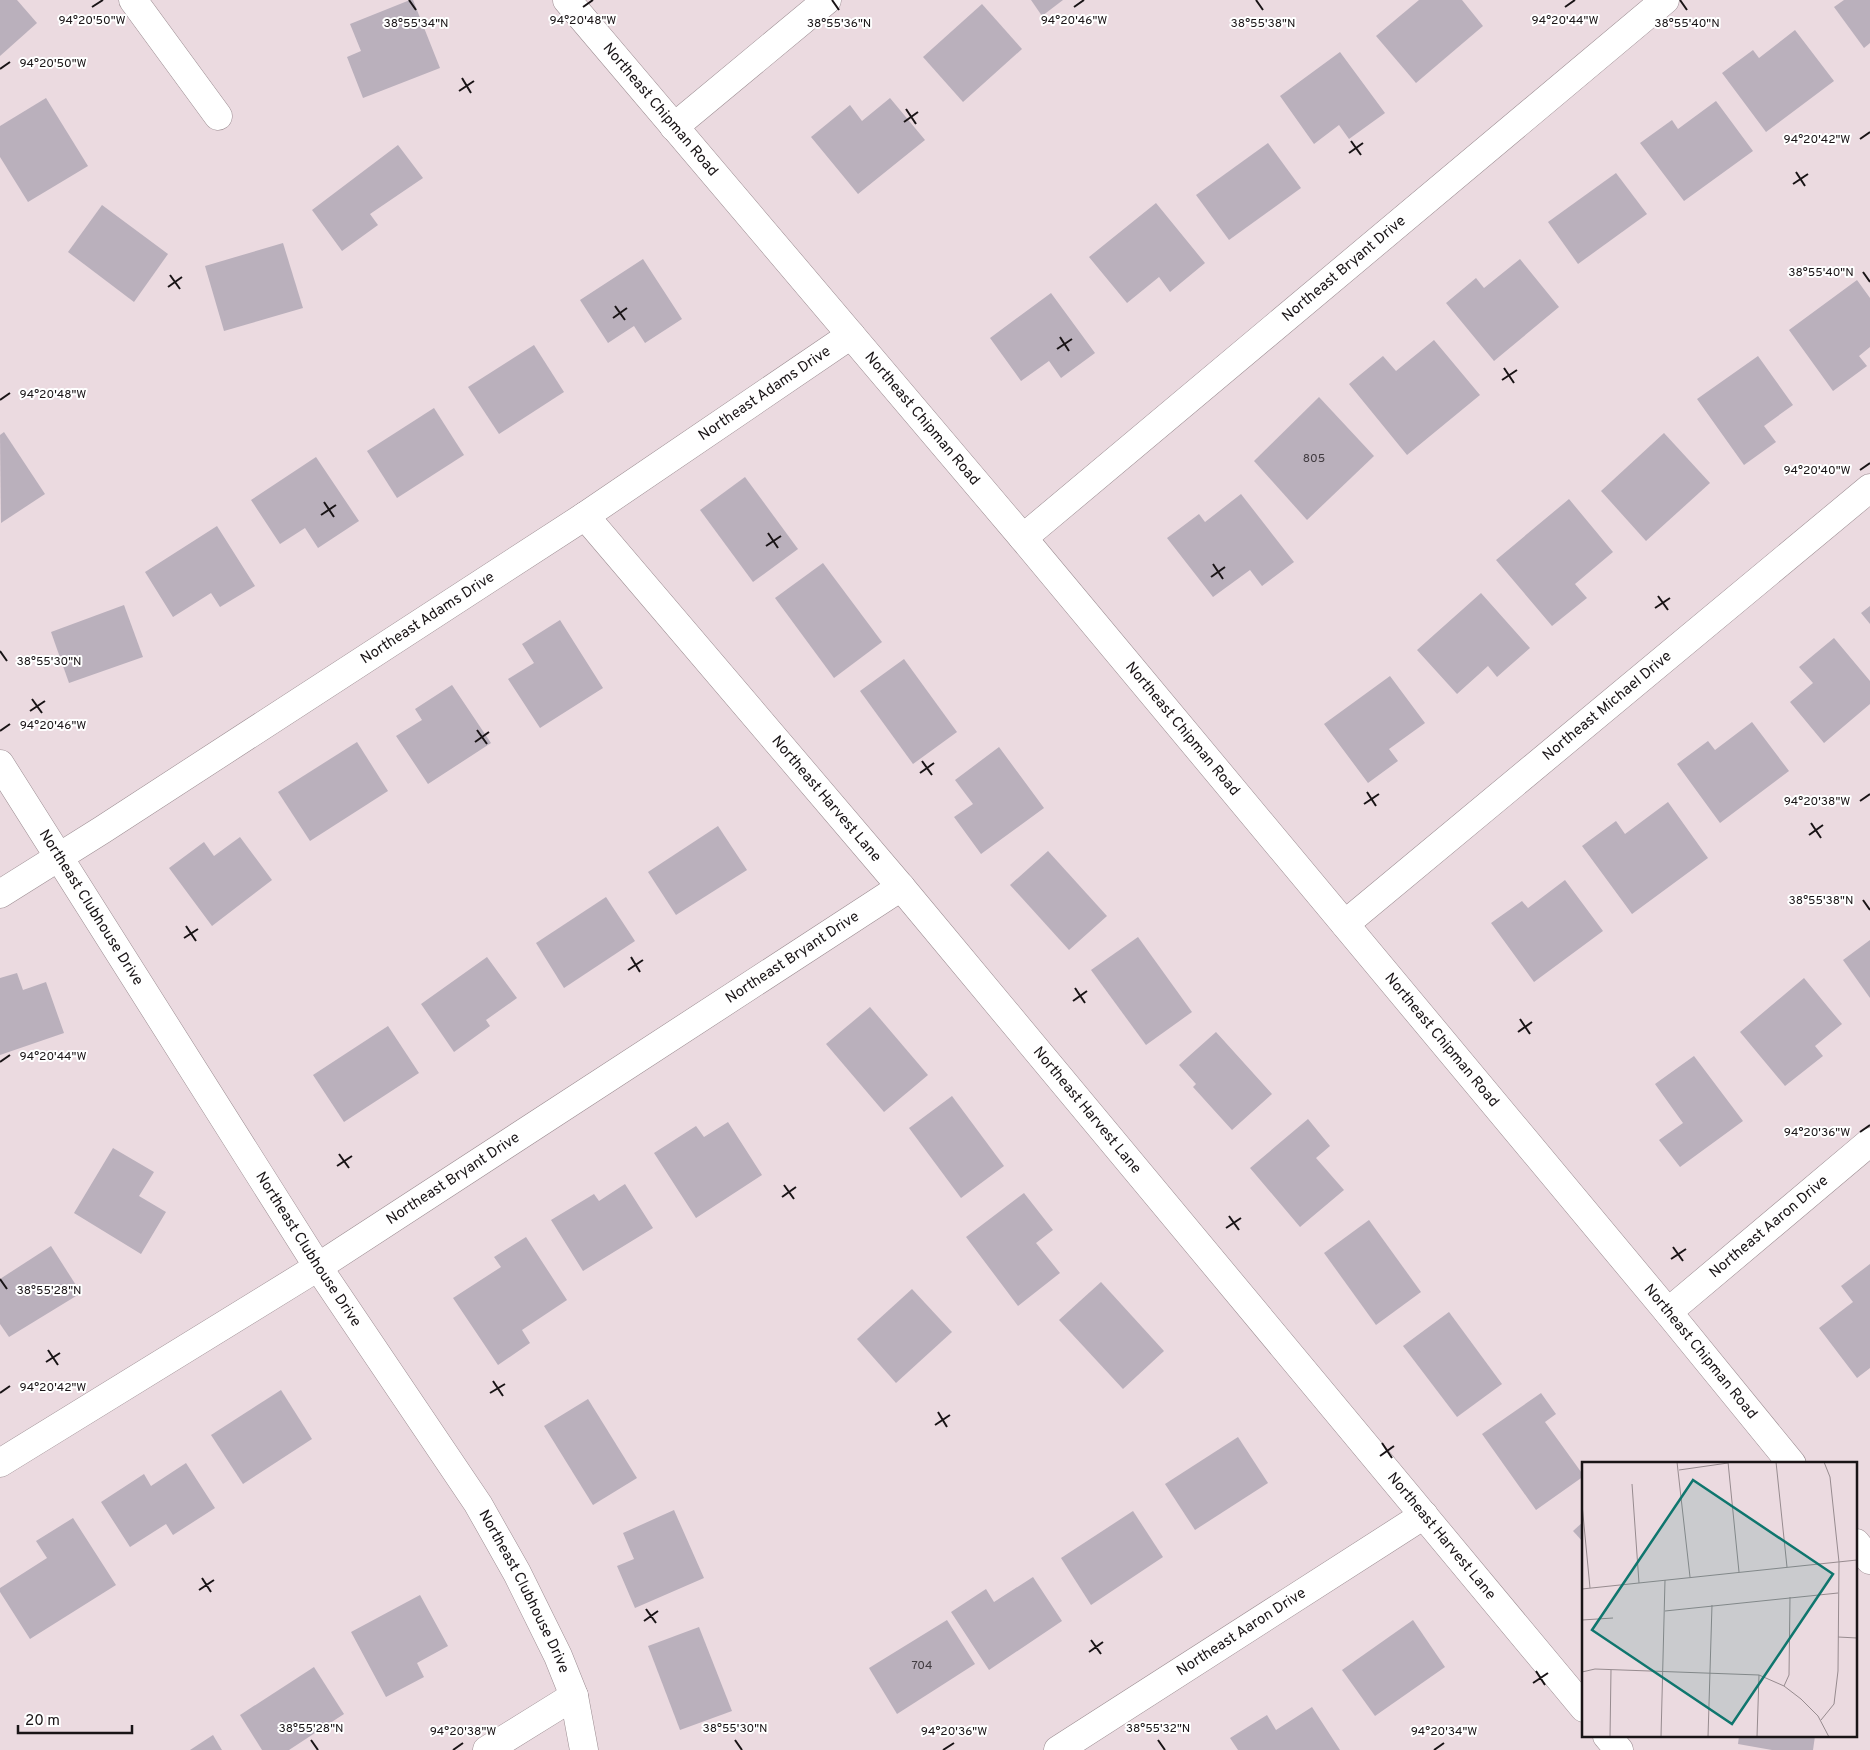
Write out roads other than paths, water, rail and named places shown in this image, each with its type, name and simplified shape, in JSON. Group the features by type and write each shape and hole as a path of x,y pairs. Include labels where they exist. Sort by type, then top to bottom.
{"street":[{"path":"133,0 218,116"},
{"name":"Northeast Chipman Road","path":"567,0 1023,538 1346,924 1790,1462"},
{"path":"674,127 827,0"},
{"name":"Northeast Bryant Drive","path":"1023,538 1664,0"},
{"name":"Northeast Adams Drive","path":"0,894 585,516 850,335"},
{"name":"Northeast Michael Drive","path":"1346,924 1870,488"},
{"name":"Northeast Harvest Lane","path":"585,516 901,887 1582,1706"},
{"name":"Northeast Clubhouse Drive","path":"0,764 318,1266 478,1504 518,1573 558,1656 574,1696 584,1750"},
{"name":"Northeast Bryant Drive","path":"0,1463 318,1266 901,887"},
{"name":"Northeast Aaron Drive","path":"1668,1312 1870,1142"},
{"name":"Northeast Aaron Drive","path":"1058,1750 1424,1515"},
{"path":"1858,1545 1870,1560"},
{"path":"487,1750 574,1696"},
{"path":"1609,1738 1619,1750"}]}
